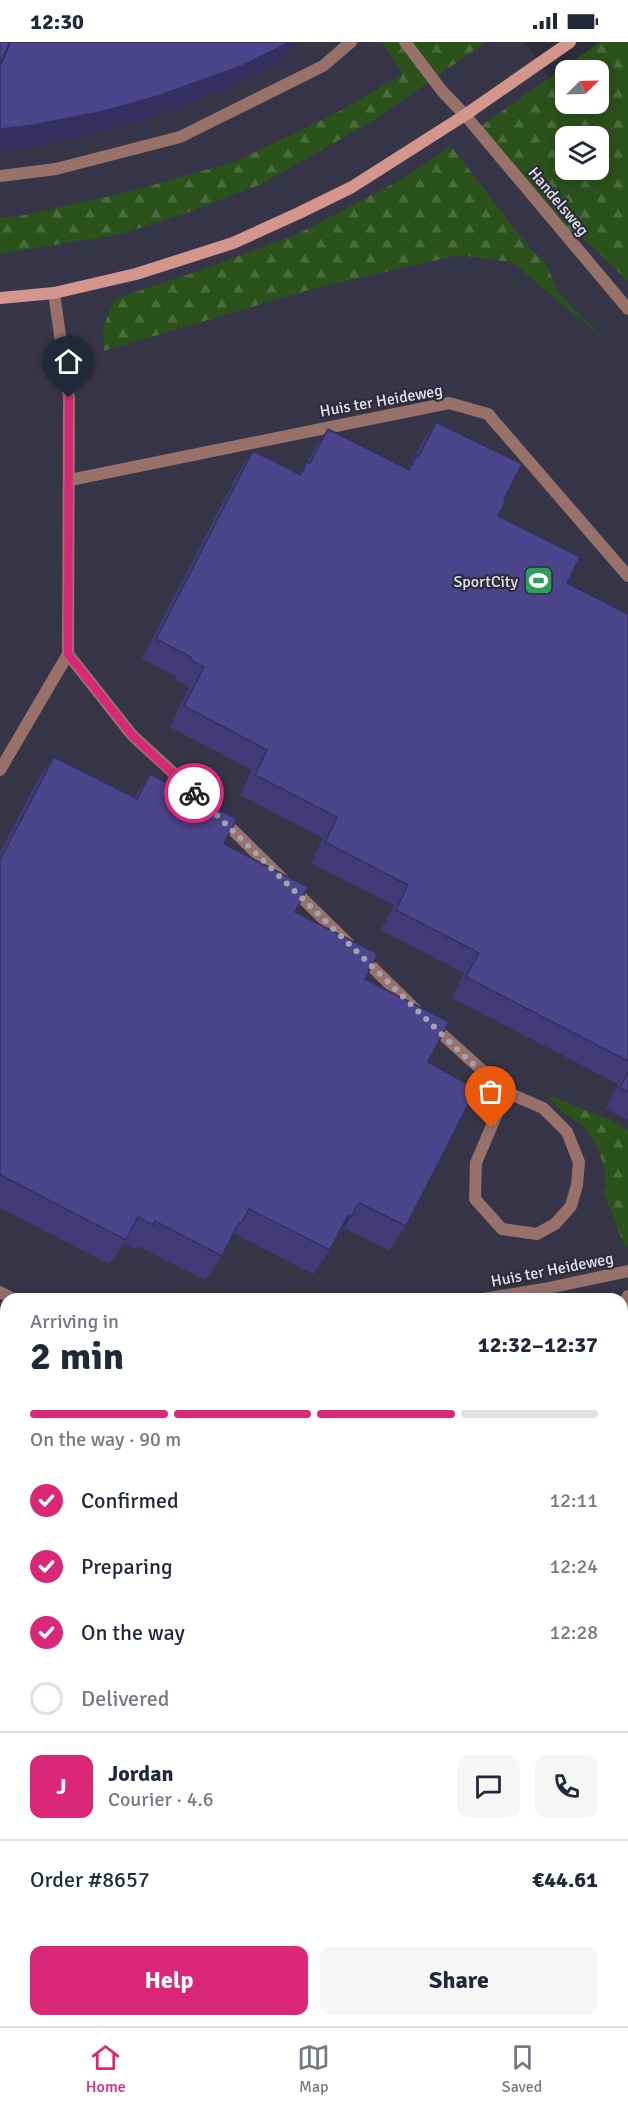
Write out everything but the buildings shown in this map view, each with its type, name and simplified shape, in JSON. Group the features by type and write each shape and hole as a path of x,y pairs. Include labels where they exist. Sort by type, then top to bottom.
{"street":[{"path":"0,176 56,169 180,137 323,66 351,42"},
{"path":"405,42 442,91 465,115"},
{"path":"0,298 54,293 136,274 233,243 352,187 465,115 570,42"},
{"name":"Handelsweg","path":"465,115 628,309"},
{"path":"0,770 68,654 69,398 54,293"},
{"name":"Huis ter Heideweg","path":"70,480 449,403 488,414 623,561 628,576"},
{"path":"68,654 132,735 464,1056 506,1092 543,1108 567,1132 579,1162 577,1185 571,1206 555,1224 537,1234 502,1229 475,1199 476,1163 506,1092"},
{"name":"Huis ter Heideweg","path":"520,1293 628,1271"}],"shaded area":[{"path":"0,42 525,42 555,86 555,114 565,114 565,126 555,126 555,180 609,180 609,177 628,189 628,1293 0,1293"}],"green space":[{"path":"382,42 486,42 374,120 262,184 189,212 121,234 0,254 0,218 20,216 128,192 237,161 340,111 403,74"},
{"path":"600,42 628,42 628,281 580,235 561,227 481,126 555,74 555,114 609,114 609,60 574,60"},
{"path":"451,146 531,250 545,262 558,292 604,339 512,262 459,255 312,289 104,351 103,328 115,299 298,234 402,179"},
{"path":"547,1095 613,1121 628,1130 628,1246 625,1247 605,1195 606,1172 597,1146 583,1126 562,1112"}],"way so far":[{"path":"194,793 464,1056 506,1092 491,1128"}],"place":[{"name":"SportCity","path":"539,581"}],"route":[{"path":"69,398 68,654 132,735 194,793"}]}
